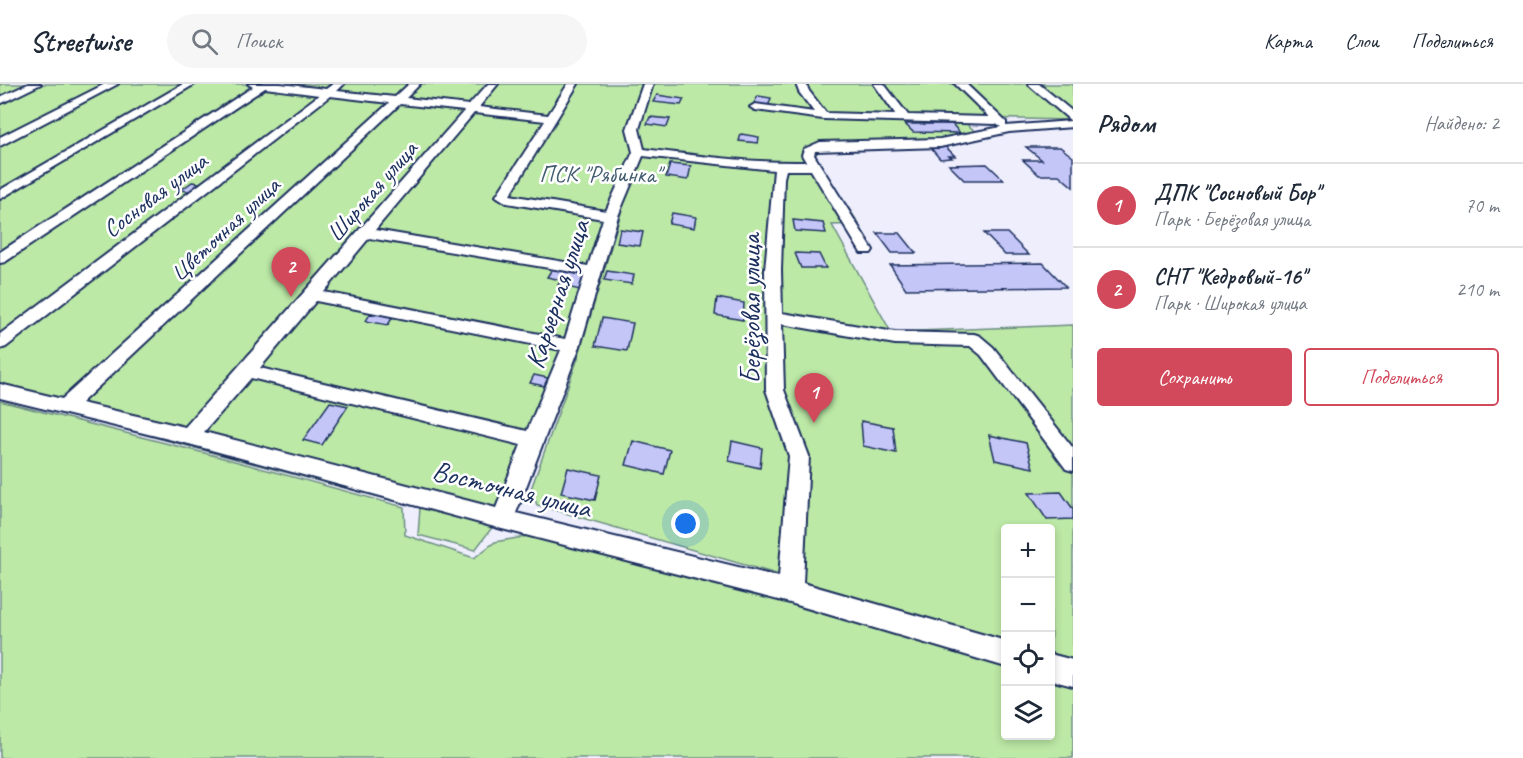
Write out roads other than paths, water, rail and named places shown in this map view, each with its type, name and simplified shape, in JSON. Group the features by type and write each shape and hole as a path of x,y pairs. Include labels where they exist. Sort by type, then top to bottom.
{"street":[{"path":"0,101 36,84"},
{"path":"0,142 113,84"},
{"path":"0,195 190,84"},
{"path":"0,259 260,84 334,88 396,101 550,118"},
{"name":"Цветочная улица","path":"65,407 415,84"},
{"name":"Широкая улица","path":"189,436 493,84"},
{"path":"573,84 503,192 503,196 507,199 611,216"},
{"path":"648,84 633,129 639,152 709,162 781,167 815,166"},
{"path":"801,84 804,92 823,116"},
{"path":"879,84 905,119"},
{"path":"960,84 997,121 1009,129"},
{"path":"1033,84 1073,118"},
{"name":"Сосновая улица","path":"0,343 334,88"},
{"path":"755,107 823,116 997,121"},
{"path":"866,250 815,166 808,152 814,147 940,143 1009,129 1073,124"},
{"name":"Карьерная улица","path":"502,519 571,346 611,216 639,152"},
{"name":"Берёзовая улица","path":"781,167 778,178 773,270 774,390 799,456 790,591"},
{"path":"365,233 593,271"},
{"path":"313,295 571,346"},
{"path":"774,317 895,338 974,340 987,351 1073,463"},
{"path":"247,371 533,440"},
{"name":"Восточная улица","path":"0,392 189,436 502,519 790,591 1001,653"},
{"path":"1055,668 1073,673"}],"place":[{"name":"СНТ \"Кедровый-16\"","path":"291,297"},
{"name":"ДПК \"Сосновый Бор\"","path":"814,423"}],"park label":[{"name":"ПСК \"Рябинка\"","path":"600,174"}]}
